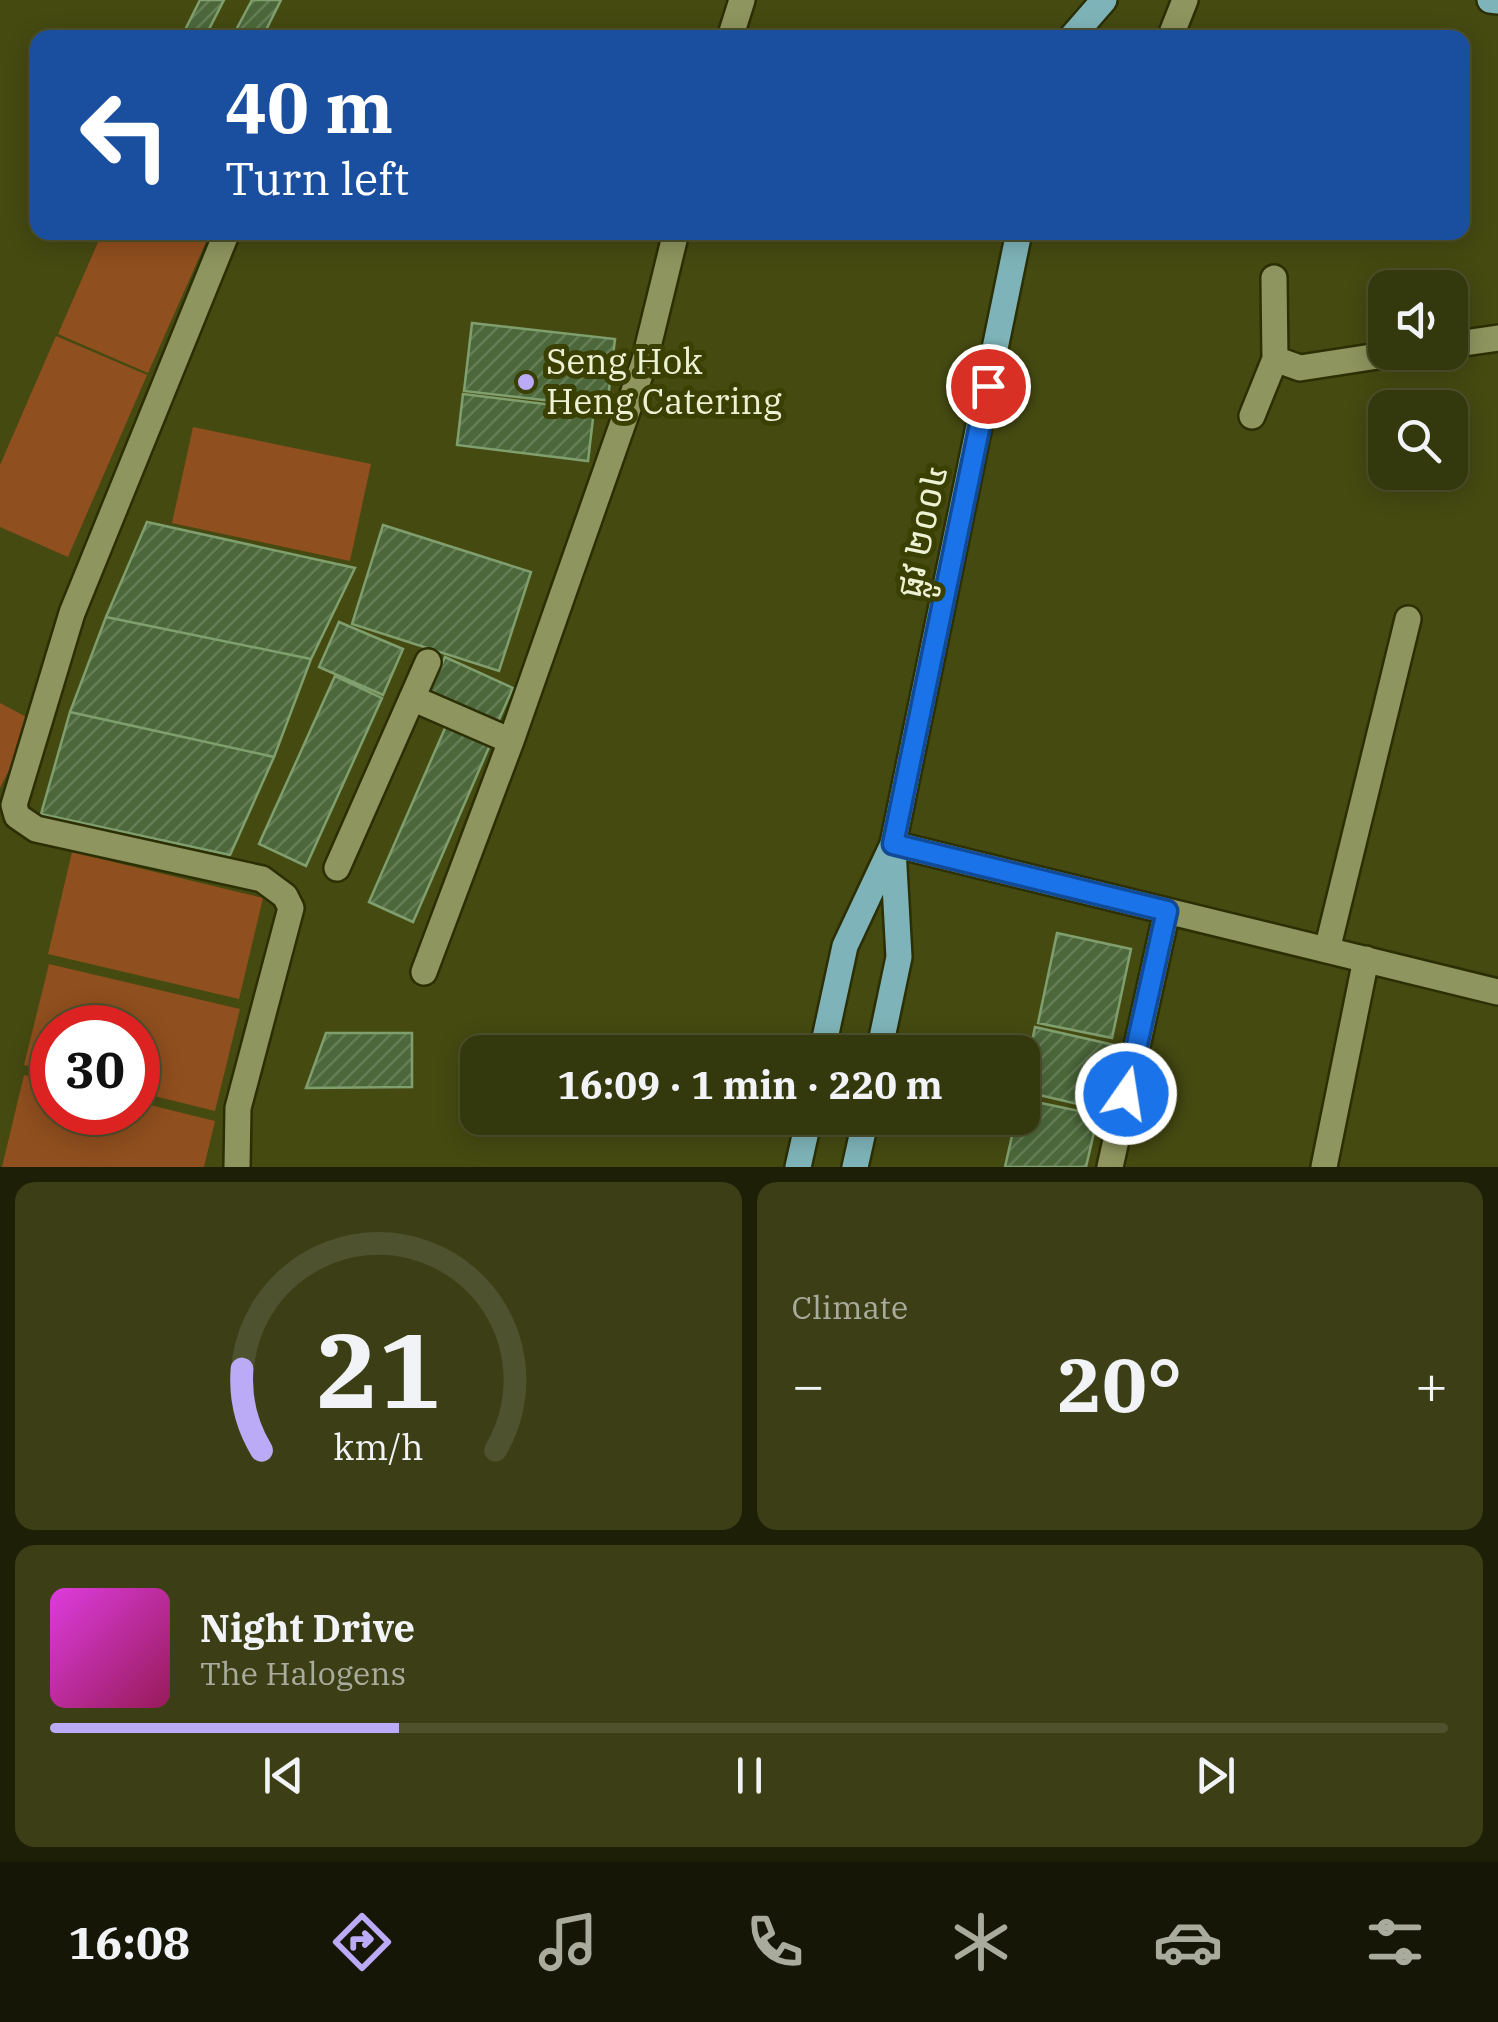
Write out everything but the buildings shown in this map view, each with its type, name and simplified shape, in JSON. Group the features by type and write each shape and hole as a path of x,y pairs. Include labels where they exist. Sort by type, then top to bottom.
{"main road":[{"path":"1078,30 1104,0"},
{"path":"1490,0 1498,1"},
{"name":"ផ្លូវ ២០០៤","path":"826,1035 845,946 893,844 1018,240"},
{"name":"ផ្លូវ ២០០៤","path":"883,1035 900,957 893,844"},
{"path":"798,1167 805,1135"},
{"path":"855,1167 862,1135"}],"street":[{"path":"733,30 742,0"},
{"path":"1173,30 1185,0"},
{"path":"224,240 72,613 14,805 17,816 36,829 262,879 285,896 290,908 238,1108 237,1167"},
{"path":"424,972 511,741 644,363 674,240"},
{"path":"1252,416 1275,359 1274,278"},
{"path":"1468,343 1498,338"},
{"path":"1275,359 1300,368 1368,358"},
{"path":"1328,950 1408,619"},
{"path":"336,868 428,662"},
{"path":"412,698 511,741"},
{"path":"893,844 1498,992"},
{"path":"1110,1167 1167,911"},
{"path":"1324,1167 1366,960"}],"shaded area":[{"path":"99,240 207,240 148,373 58,334"},
{"path":"56,336 147,375 68,557 0,527 0,465"},
{"path":"193,427 371,464 350,561 172,523"},
{"path":"0,703 34,721 0,788"},
{"path":"72,852 263,898 239,999 48,954"},
{"path":"49,964 240,1009 215,1111 160,1097 160,1005 39,1005"},
{"path":"30,1041 30,1066 24,1065"},
{"path":"24,1075 30,1076 30,1135 160,1135 160,1107 215,1121 204,1167 2,1167"}],"place":[{"name":"Seng Hok Heng Catering","path":"526,382"}],"route":[{"path":"988,386 893,844 1167,911 1126,1094"}]}
